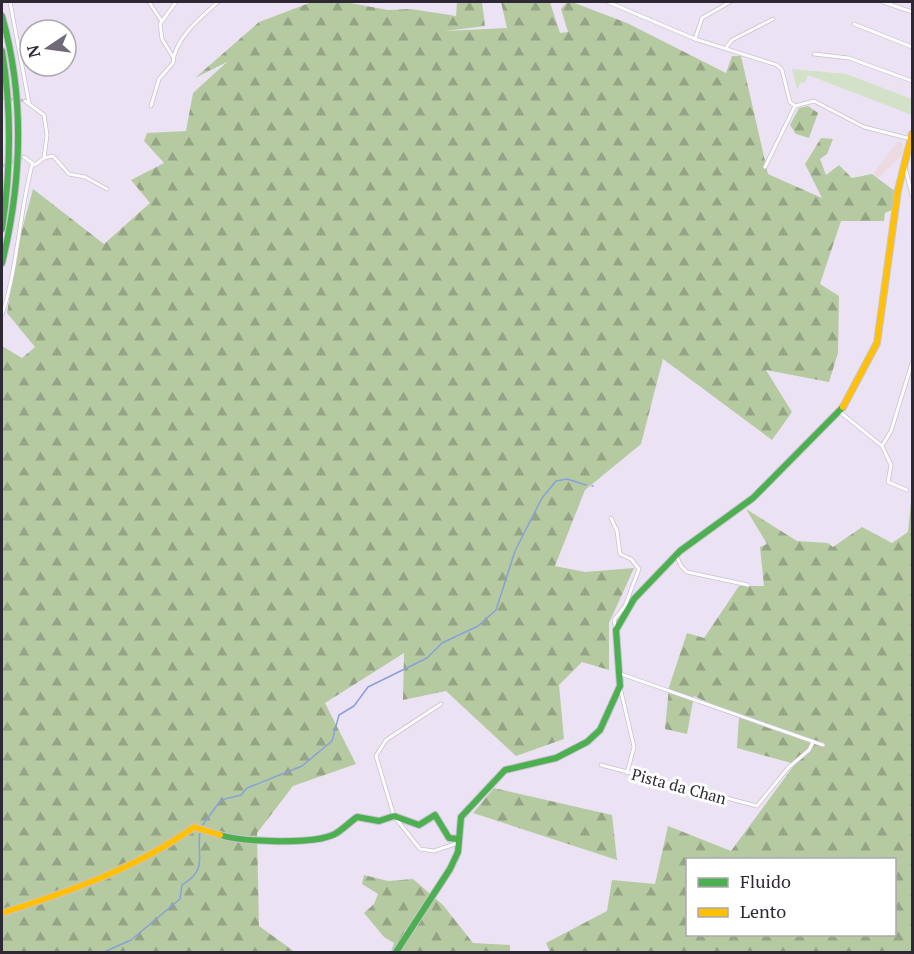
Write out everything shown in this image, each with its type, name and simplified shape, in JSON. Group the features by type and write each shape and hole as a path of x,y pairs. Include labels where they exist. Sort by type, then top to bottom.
{"main road":[{"path":"2,16 16,93 17,142 13,210 2,263"},
{"path":"2,51 11,143 9,183 2,230"},
{"path":"396,952 450,869 458,852 461,817 506,770 556,758 594,737 600,730 620,686 621,674 615,645 616,630 634,599 676,555 753,498 789,459 840,412 877,344 904,164 912,138"},
{"path":"2,913 70,891 170,844 191,828 201,827 232,839 258,841 318,838 334,834 357,817 379,821 394,816 419,825 436,815 450,840 458,841"}],"street":[{"path":"10,2 27,102 44,114 47,135 44,158 38,165 32,165 24,157"},
{"path":"148,2 161,20 162,39 173,57 173,63 159,79 152,106"},
{"path":"161,20 176,2"},
{"path":"173,57 194,24 218,2"},
{"path":"608,2 695,39 777,65 782,70 790,102 795,106"},
{"path":"695,39 702,18 730,2"},
{"path":"883,2 912,12"},
{"path":"726,48 732,40 773,19"},
{"path":"854,24 912,47"},
{"path":"814,54 849,58 912,81"},
{"path":"765,167 795,106 814,101 864,127 912,138"},
{"path":"44,158 53,156 69,174 85,177 107,189"},
{"path":"904,164 912,195"},
{"path":"2,315 11,281 23,199 32,165"},
{"path":"882,446 891,431 912,363"},
{"path":"840,412 882,446 890,461 888,482 907,490"},
{"path":"611,518 617,531 620,554 632,560 639,569 625,606 614,620 616,630"},
{"path":"676,555 687,572 748,585"},
{"path":"621,674 633,676 823,745"},
{"path":"620,686 634,747 627,772"},
{"path":"441,704 386,740 376,753 376,760 394,816 422,850 434,851 458,841"},
{"name":"Pista da Chan","path":"601,765 757,806 788,768 809,750 813,742"}],"shaded area":[{"path":"898,141 903,143 902,155 878,178 873,174"}],"green space":[{"path":"312,2 345,2 388,10 411,9 456,16 457,2 482,2 485,26 445,31 507,28 501,2 550,2 560,33 568,32 561,9 567,2 572,2 627,23 726,73 732,56 741,56 768,174 822,198 805,164 821,138 833,139 827,154 820,159 826,175 839,165 852,178 872,174 896,192 892,210 885,213 884,221 841,221 820,284 839,296 838,353 829,382 766,370 792,412 772,440 663,359 641,444 585,490 555,566 585,572 634,568 609,623 609,670 582,662 559,685 564,739 516,756 446,691 403,700 404,653 325,703 356,764 293,786 257,833 259,926 295,952 2,952 2,346 22,358 35,347 7,313 19,241 33,189 104,244 150,203 131,180 164,163 144,141 147,133 186,131 193,93 227,62 195,78 259,22"},
{"path":"792,69 846,74 912,99 912,115 808,75 805,83 801,82 797,90"},
{"path":"808,106 818,113 809,138 796,134 790,125 799,108"},
{"path":"912,491 912,952 550,952 546,943 607,911 612,880 655,884 668,826 731,851 795,764 737,748 739,717 694,696 687,734 665,729 669,687 687,633 704,638 739,586 764,586 760,547 767,544 746,509 797,541 828,543 833,547 862,527 892,543 908,532"},
{"path":"494,788 612,815 617,860 473,813"},
{"path":"364,875 388,881 413,879 443,905 473,943 510,945 510,952 391,952 394,943 384,937 364,913 374,904 378,894 362,884"}],"waterway":[{"path":"201,827 221,800 241,795 247,788 302,766 332,741 339,715 354,706 368,687 427,658 442,643 478,626 496,610 515,551 542,498 556,481 567,479 586,485"},
{"path":"104,952 131,940 180,899 182,885 196,873 199,867 200,832"}],"tunnel":[{"path":"2,98 25,101"},
{"path":"2,166 24,157"}],"traffic: fast":[{"path":"2,16 15,78 18,140 14,201 2,263"},
{"path":"2,51 9,118 7,184 2,229"},
{"path":"396,952 450,869 458,852 461,817 505,770 556,758 587,742 600,730 620,686 616,630 634,599 680,551 753,498 843,407"},
{"path":"220,835 261,841 311,840 335,834 357,817 379,821 394,816 419,825 435,815 449,838 458,839"}],"traffic: slow":[{"path":"843,407 877,343 898,190 912,134"},
{"path":"2,913 126,867 194,827 220,835"}]}
